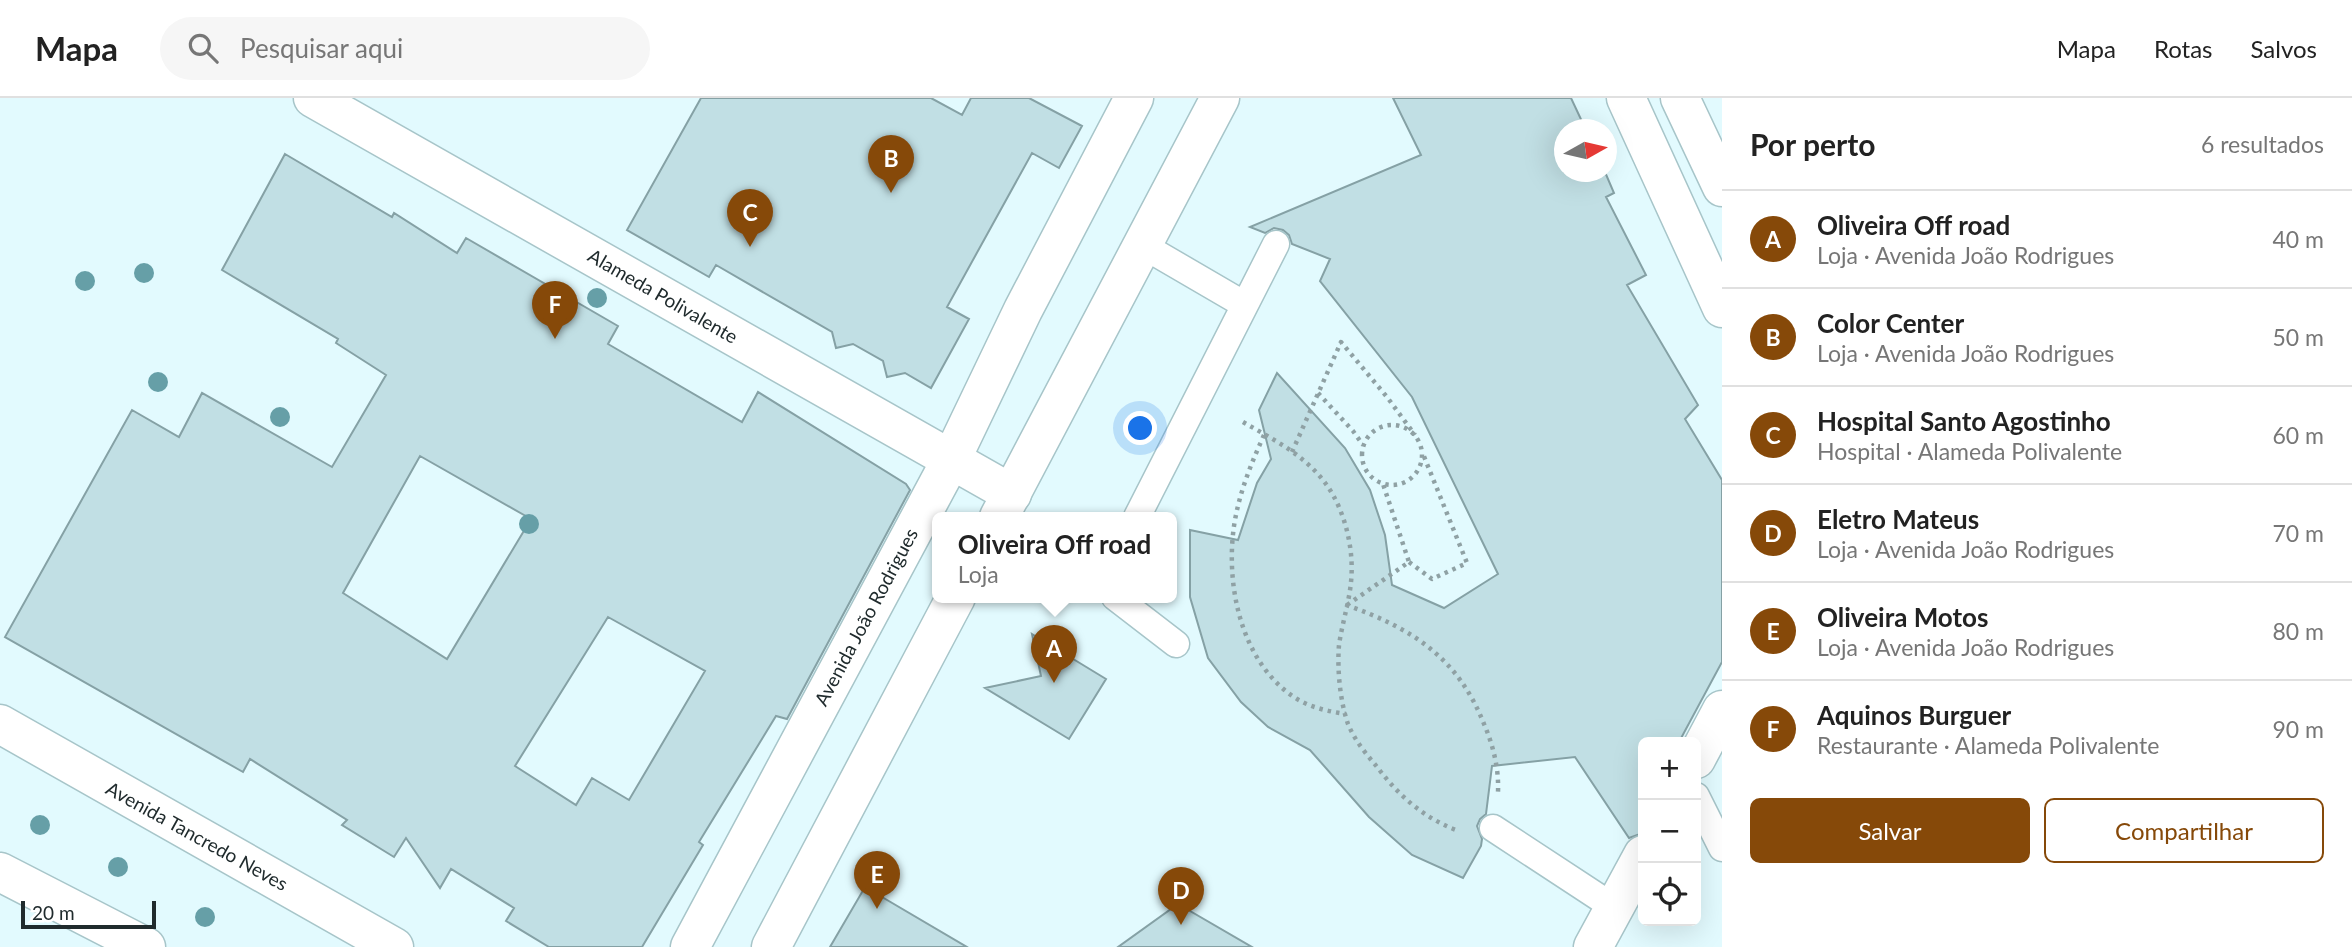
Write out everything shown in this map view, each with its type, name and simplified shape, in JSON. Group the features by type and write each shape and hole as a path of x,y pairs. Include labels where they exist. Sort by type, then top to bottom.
{"street":[{"name":"Avenida João Rodrigues","path":"690,947 951,460 1023,310 1134,98"},
{"path":"1005,506 1220,98"},
{"path":"1626,98 1722,308"},
{"path":"1680,98 1722,187"},
{"name":"Alameda Polivalente","path":"332,103 951,460 1005,506"},
{"path":"771,947 953,603"},
{"path":"1701,749 1722,710"},
{"name":"Avenida Tancredo Neves","path":"0,724 394,947"},
{"path":"1593,947 1639,863"},
{"path":"0,872 146,947"}],"lane":[{"path":"1140,512 1276,244"},
{"path":"1142,245 1245,305"},
{"path":"1123,603 1175,644"},
{"path":"1698,800 1722,848"},
{"path":"1493,828 1615,908"}],"path":[{"path":"1292,452 1341,342 1415,435 1467,563 1432,579 1409,562 1383,484 1366,471 1362,461 1363,446 1371,432 1389,424 1408,428 1415,435"},
{"path":"1318,393 1363,446"},
{"path":"1243,422 1292,452 1315,470 1333,495 1344,522 1352,568 1339,649 1346,714 1349,726 1363,751 1391,785 1441,825 1462,832 1478,833 1493,828 1499,790 1498,771 1486,728 1469,689 1453,668 1419,639 1380,617 1346,606"},
{"path":"1264,435 1245,480 1234,527 1232,571 1235,600 1252,648 1276,681 1302,701 1327,712 1346,714"},
{"path":"1383,484 1402,484 1411,478 1418,471 1423,453"},
{"path":"1346,606 1409,562"}],"building":[{"path":"701,98 931,98 962,115 971,98 1029,98 1082,126 1059,168 1032,153 947,307 969,319 931,388 905,373 887,377 883,361 853,344 836,348 832,332 716,265 709,277 627,230"},
{"path":"1393,98 1571,98 1581,119 1554,119 1554,182 1609,182 1614,193 1606,197 1646,275 1627,285 1698,405 1685,419 1722,480 1722,662 1682,737 1638,737 1638,835 1629,838 1575,757 1492,766 1486,814 1477,826 1482,839 1481,846 1463,878 1412,855 1369,817 1310,750 1268,727 1241,702 1208,658 1190,597 1190,530 1238,540 1257,483 1271,459 1259,410 1277,373 1345,448 1370,490 1385,535 1392,585 1444,608 1498,574 1412,397 1320,281 1330,259 1292,244 1289,235 1283,230 1274,228 1265,233 1250,227 1421,155"},
{"path":"285,154 392,217 394,213 457,253 466,238 618,326 608,344 742,422 758,392 906,484 910,490 787,719 776,716 699,842 703,845 642,947 549,947 506,921 514,908 451,869 440,888 406,838 394,857 342,825 347,820 250,759 243,772 5,637 132,410 179,437 202,393 332,467 386,375 336,343 338,339 222,270","holes":["420,456 531,519 447,659 343,593","608,617 705,671 629,800 592,778 576,805 515,766"]},
{"path":"1032,634 1106,679 1069,739 985,688 1041,676"},
{"path":"865,887 967,947 830,947"},
{"path":"1178,904 1252,947 1118,947"}],"place":[{"name":"Color Center","path":"891,193"},
{"name":"Hospital Santo Agostinho","path":"750,247"},
{"name":"Aquinos Burguer","path":"555,339"},
{"name":"Oliveira Off road","path":"1054,683"},
{"name":"Oliveira Motos","path":"877,909"},
{"name":"Eletro Mateus","path":"1181,925"}]}
